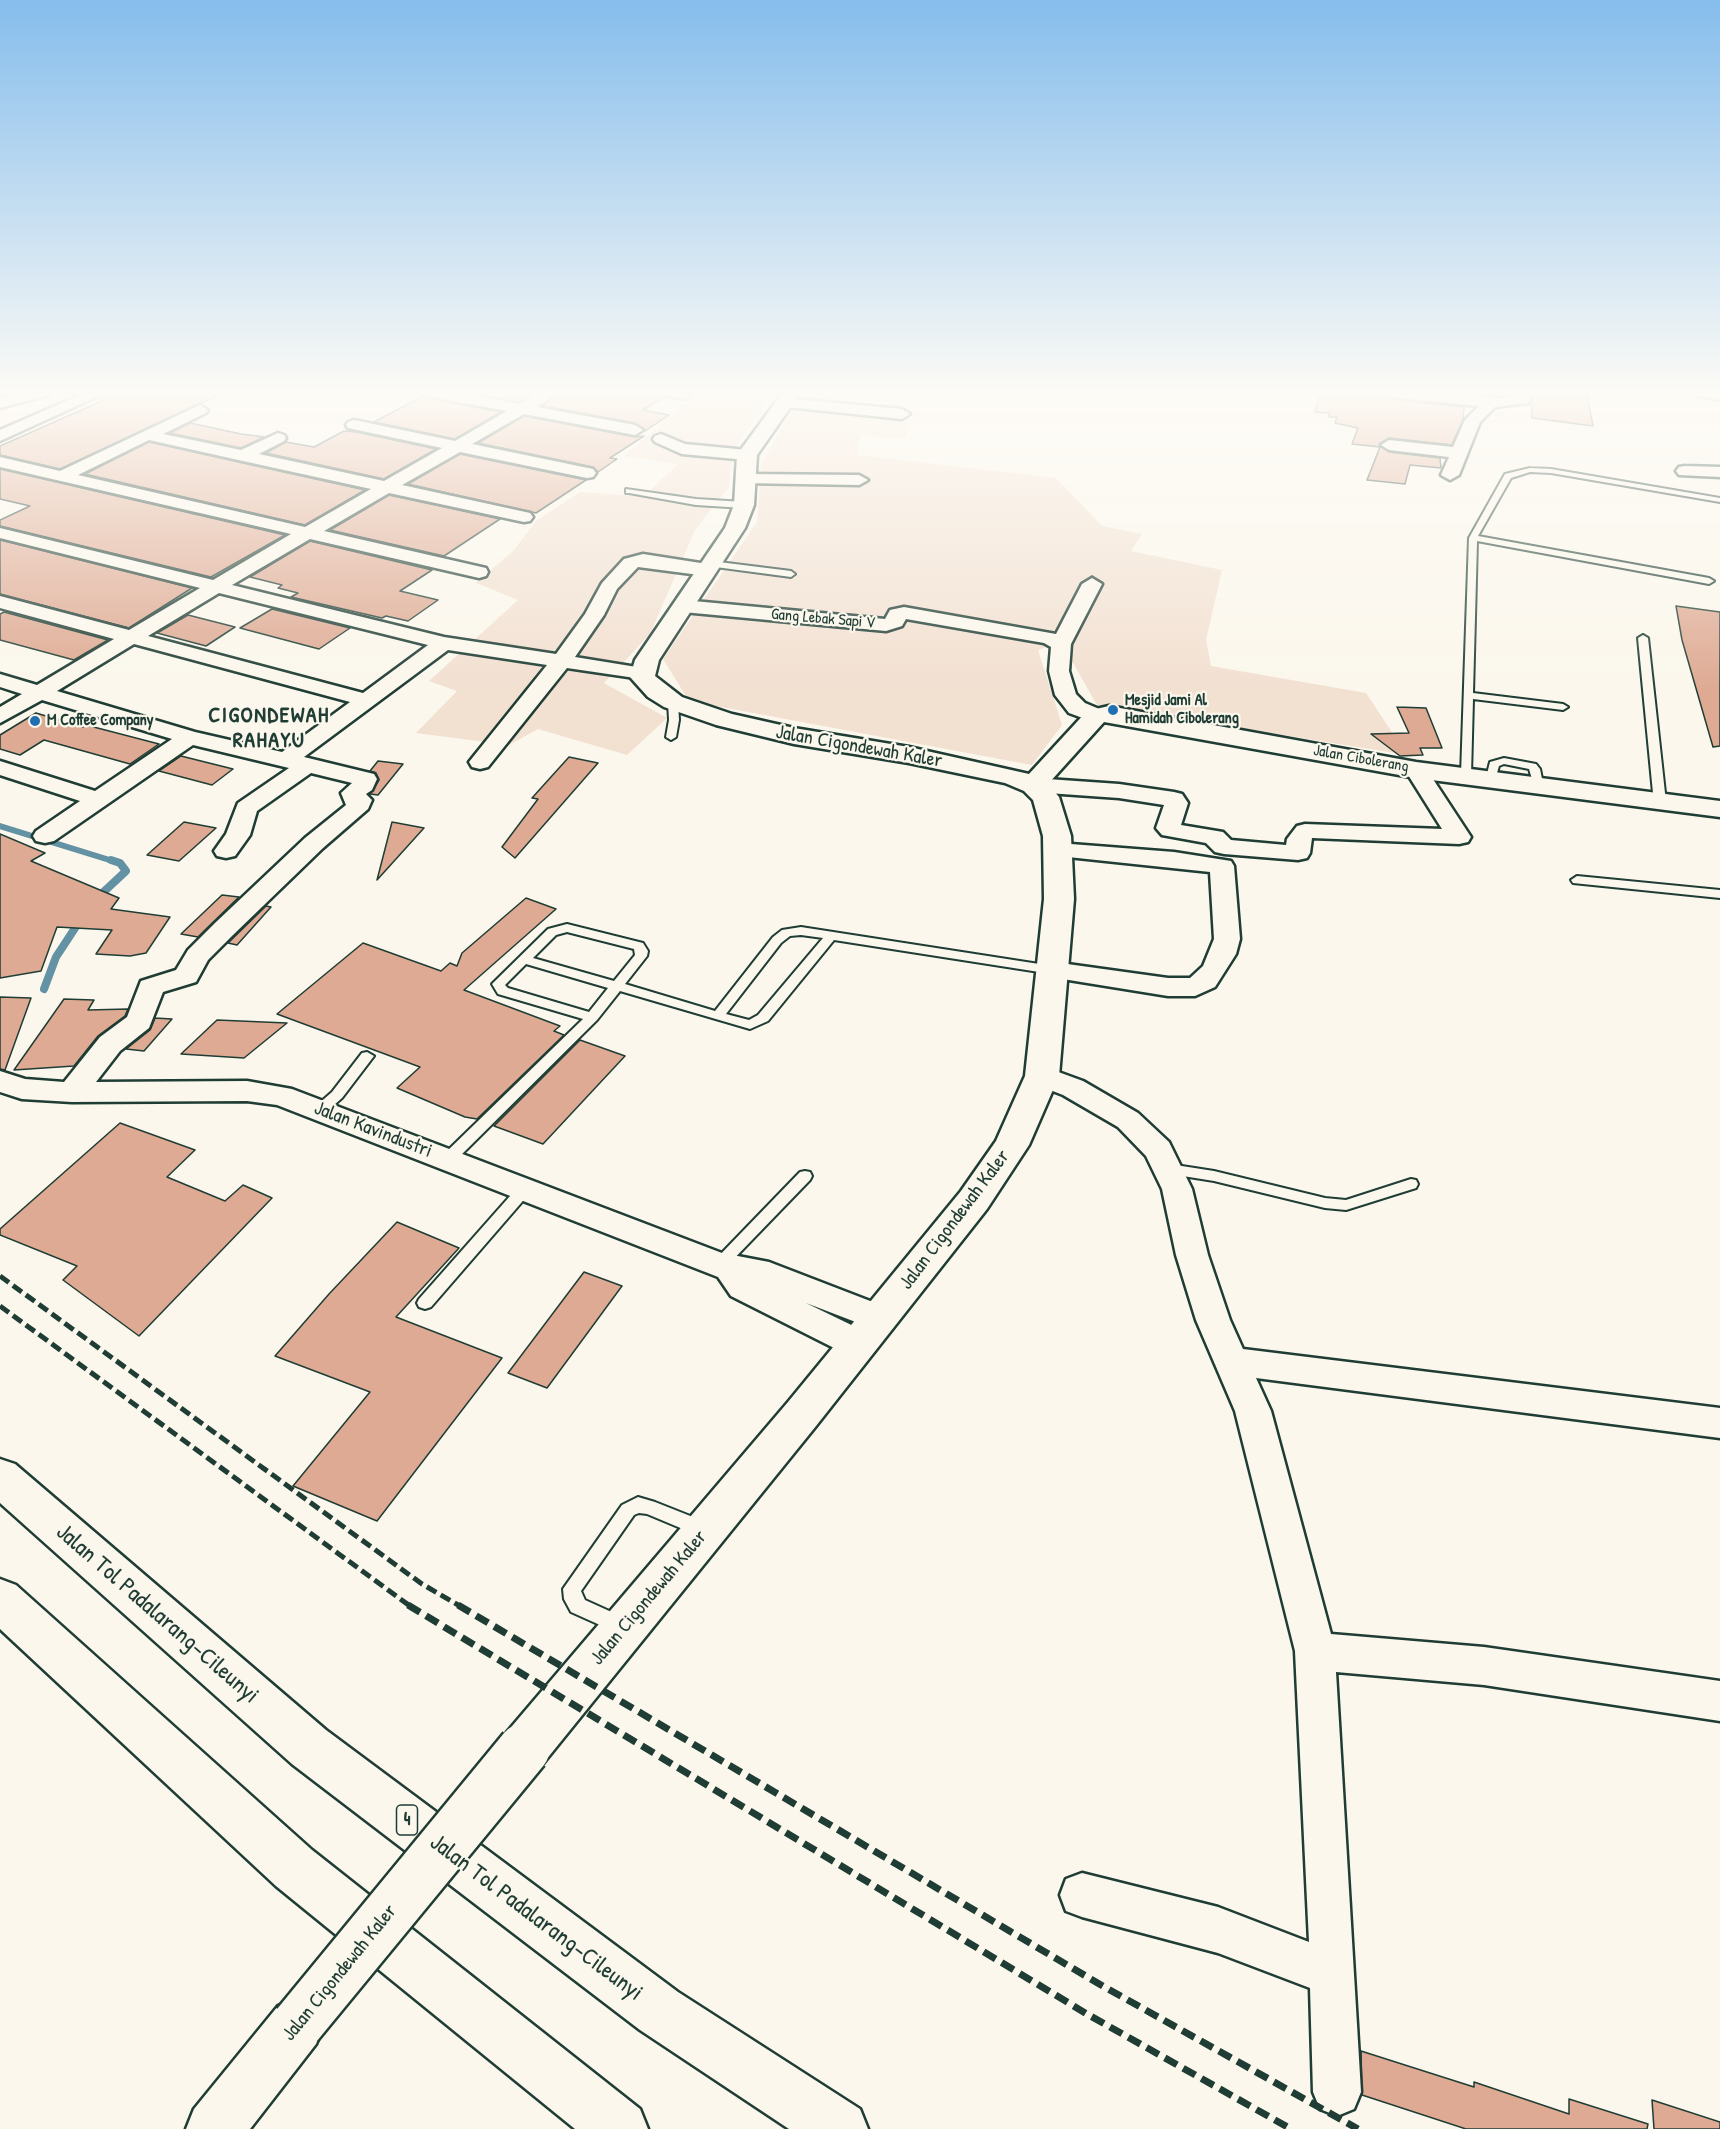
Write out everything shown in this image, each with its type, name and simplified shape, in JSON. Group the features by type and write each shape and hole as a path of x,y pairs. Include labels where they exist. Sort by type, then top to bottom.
{"main road":[{"path":"642,673 647,660 735,528 744,505 746,491"},
{"name":"Jalan Cigondewah Kaler","path":"214,2129 974,1200 1012,1145 1042,1076 1059,899 1058,850 1046,797 1033,785 986,770 794,736 725,720 673,702 645,681 642,673"},
{"name":"Jalan Cibolerang","path":"1096,716 1114,715 1201,729 1416,770 1538,784 1719,812"},
{"path":"1033,785 1096,716"},
{"name":"Jalan Tol Padalarang–Cileunyi","path":"0,1477 309,1747 659,2011 840,2129"},
{"path":"0,1600 294,1868 620,2129"}],"street":[{"path":"124,491 479,572"},
{"path":"0,716 382,491"},
{"path":"404,491 524,517"},
{"path":"0,533 444,643 500,654 562,660 642,673"},
{"path":"480,762 562,660 594,615 609,587 631,563 643,560 709,567"},
{"path":"1092,584 1061,644 1059,677 1066,695 1077,708 1096,716"},
{"path":"0,602 365,700"},
{"name":"Gang Lebak Sapi V","path":"683,606 886,625 895,622 897,614 904,613 1040,636 1061,644"},
{"path":"226,851 237,835 246,808 365,700 444,643"},
{"path":"0,680 189,737 366,779 364,785 352,793 352,797 360,800 356,809 314,843 196,956 185,977 150,987 138,1022 110,1044 72,1092"},
{"path":"45,836 189,737"},
{"path":"0,768 100,800"},
{"path":"1058,850 1174,859 1298,853 1299,839 1305,831 1459,837 1416,770"},
{"path":"1033,785 1119,791 1174,799 1176,803 1167,828 1170,831 1214,837 1223,856 1227,939 1223,954 1205,981 1195,987 1168,987 1053,970"},
{"path":"1042,1076 1073,1088 1128,1120 1158,1150 1169,1168 1199,1277 1230,1361 1253,1411 1301,1589 1315,1651 1331,1931 1337,2092"},
{"name":"Jalan Kavindustri","path":"0,1081 22,1089 72,1092 248,1091 282,1096 321,1109 523,1191 724,1267 743,1287 869,1331"},
{"path":"1230,1361 1720,1423"},
{"path":"1315,1651 1484,1666 1720,1701"},
{"path":"1082,1895 1218,1930 1331,1972"}],"lane":[{"path":"631,491 696,502 744,505"},
{"path":"1479,777 1468,695 1473,538 1500,491"},
{"path":"1670,491 1720,500"},
{"path":"1473,538 1709,581"},
{"path":"709,567 791,574"},
{"path":"1642,638 1659,793 1662,802"},
{"path":"1468,695 1563,707"},
{"path":"671,737 674,720 673,702"},
{"path":"1577,880 1720,894"},
{"path":"448,1159 591,1017 642,956 639,946 567,928 552,932 498,984 503,991 591,1017"},
{"path":"718,1016 777,940 786,933 801,931 1053,970"},
{"path":"524,959 750,1025 763,1018 830,937"},
{"path":"321,1109 337,1095 367,1056"},
{"path":"1169,1168 1214,1176 1325,1203 1346,1205 1411,1184"},
{"path":"724,1267 805,1176"},
{"path":"425,1303 523,1191"},
{"path":"625,1627 578,1606 573,1599 572,1589 628,1510 638,1505 648,1507 705,1530"}],"shaded area":[{"path":"649,491 726,491 695,530 650,634 604,683 667,718 627,755 538,729 509,745 416,733 457,691 429,681 518,600 476,583 514,550 536,521 580,492 644,496"},
{"path":"759,491 1069,491 1102,526 1142,534 1131,551 1222,570 1206,640 1211,666 1366,693 1407,755 1097,705 1061,642 1038,650 1062,725 1032,765 689,701 663,659 757,522"}],"building":[{"path":"0,491 97,491 285,535 211,577 0,526 0,520 30,506 0,499"},
{"path":"160,491 363,491 305,525"},
{"path":"440,491 569,491 536,513"},
{"path":"389,495 500,519 444,556 330,530"},
{"path":"0,540 192,588 129,628 0,594"},
{"path":"310,541 432,570 400,591 438,600 408,621 386,616 382,618 291,597 298,593 278,588 282,585 250,577"},
{"path":"1676,606 1720,612 1720,746 1713,747 1682,640"},
{"path":"272,609 350,628 319,649 240,628"},
{"path":"4,612 108,640 74,660 0,640 0,614"},
{"path":"188,615 235,627 206,646 157,633"},
{"path":"1397,707 1426,708 1442,748 1420,748 1423,755 1400,756 1371,734 1409,733"},
{"path":"36,713 83,727 86,725 159,744 130,764 44,740 20,755 0,749 0,735"},
{"path":"181,756 233,769 212,785 159,771"},
{"path":"569,757 598,763 515,858 502,847 538,799 532,798"},
{"path":"378,761 403,764 378,795 370,794 379,780 376,773 370,771"},
{"path":"184,822 216,828 179,861 147,855"},
{"path":"392,822 424,828 377,880"},
{"path":"0,834 45,853 31,861 119,898 111,909 170,917 146,953 130,956 96,954 112,930 57,927 41,971 0,978"},
{"path":"222,895 239,897 198,937 181,934"},
{"path":"526,898 556,909 464,990 560,1026 554,1031 564,1035 477,1119 465,1117 397,1088 420,1067 277,1014 363,943 441,971 450,963 457,966 462,953"},
{"path":"266,906 271,907 237,945 228,943"},
{"path":"0,997 31,998 5,1070 0,1069"},
{"path":"64,999 94,1000 88,1010 128,1009 125,1016 98,1036 74,1066 14,1070"},
{"path":"155,1018 172,1019 144,1051 126,1049 150,1030"},
{"path":"217,1020 287,1023 244,1058 181,1054"},
{"path":"580,1040 625,1056 543,1144 494,1126"},
{"path":"120,1123 195,1150 167,1177 225,1201 243,1185 272,1198 139,1336 63,1280 77,1266 0,1235 0,1229"},
{"path":"397,1222 459,1248 396,1317 502,1358 377,1521 293,1486 370,1392 275,1356 329,1294"},
{"path":"584,1272 622,1286 547,1388 508,1373"},
{"path":"1361,2051 1474,2087 1474,2082 1569,2114 1569,2099 1648,2124 1647,2129 1466,2129 1362,2095"},
{"path":"1652,2100 1720,2122 1720,2129 1654,2129"}],"waterway":[{"path":"0,826 116,862"},
{"path":"96,899 126,871 120,863 111,860"},
{"path":"44,989 56,957 81,919"}],"railway":[{"path":"0,1276 422,1584 460,1606"},
{"path":"0,1306 410,1606"},
{"path":"408,1605 1087,2014 1291,2129"},
{"path":"458,1605 1101,1985 1358,2129"}],"place":[{"name":"Mesjid Jami Al Hamidah Cibolerang","path":"1113,710"},
{"name":"M Coffee Company","path":"35,721"}],"district":[{"name":"CIGONDEWAH RAHAYU","path":"269,728"}]}
